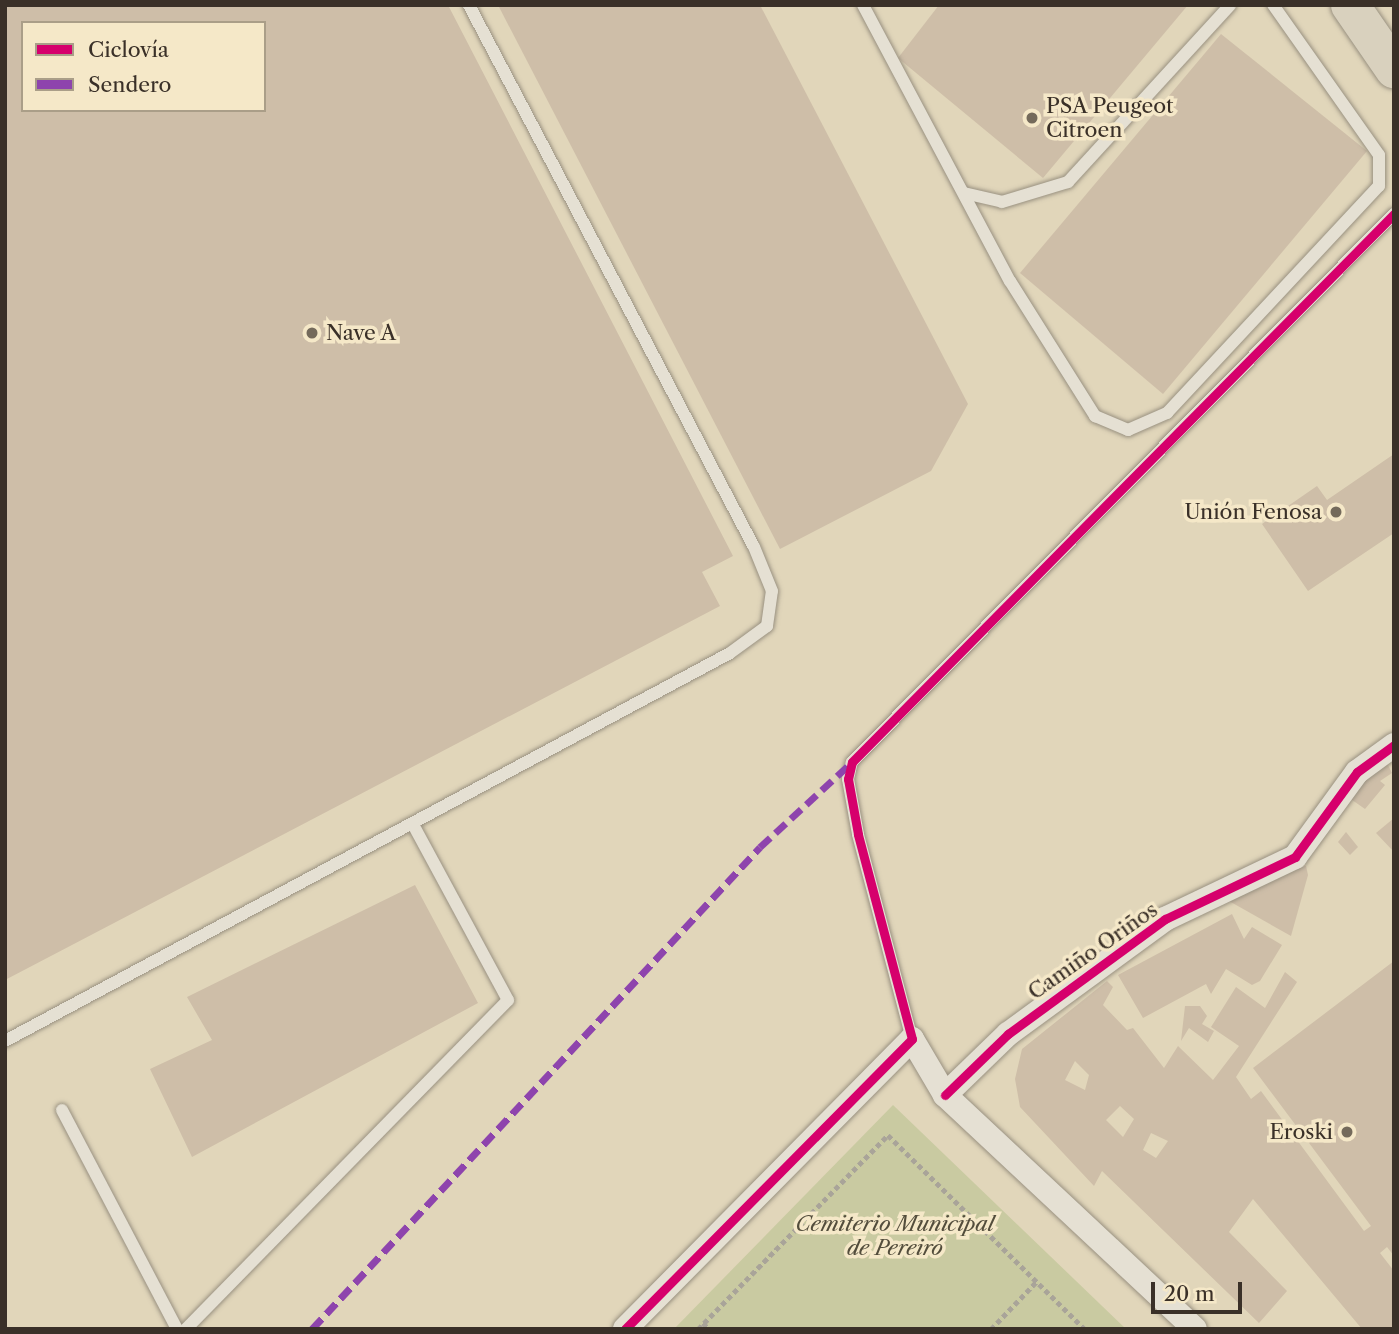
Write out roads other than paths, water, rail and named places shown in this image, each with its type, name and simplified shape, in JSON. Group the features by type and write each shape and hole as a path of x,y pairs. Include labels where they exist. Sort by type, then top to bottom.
{"main road":[{"path":"1350,5 1394,69"}],"street":[{"name":"Camiño Oriños","path":"946,1095 1008,1034 1165,919 1295,857 1357,772 1394,745"},
{"path":"625,1329 912,1039 946,1095 1195,1329"}],"lane":[{"path":"5,1041 730,653 767,626 772,591 469,5"},
{"path":"863,5 962,192 1095,416 1112,428 1147,426 1167,413 1379,186 1379,155 1273,5"},
{"path":"962,192 977,201 1002,202 1068,182 1230,5"},
{"path":"912,1039 892,976 848,779 852,762 1394,214"},
{"path":"186,1329 508,1000 413,824"},
{"path":"62,1110 177,1329"}],"place":[{"name":"PSA Peugeot Citroen","path":"1032,118"},
{"name":"Nave A","path":"312,333"},
{"name":"Unión Fenosa","path":"1336,512"},
{"name":"Eroski","path":"1347,1132"}],"park label":[{"name":"Cemiterio Municipal de Pereiró","path":"895,1236"}]}
